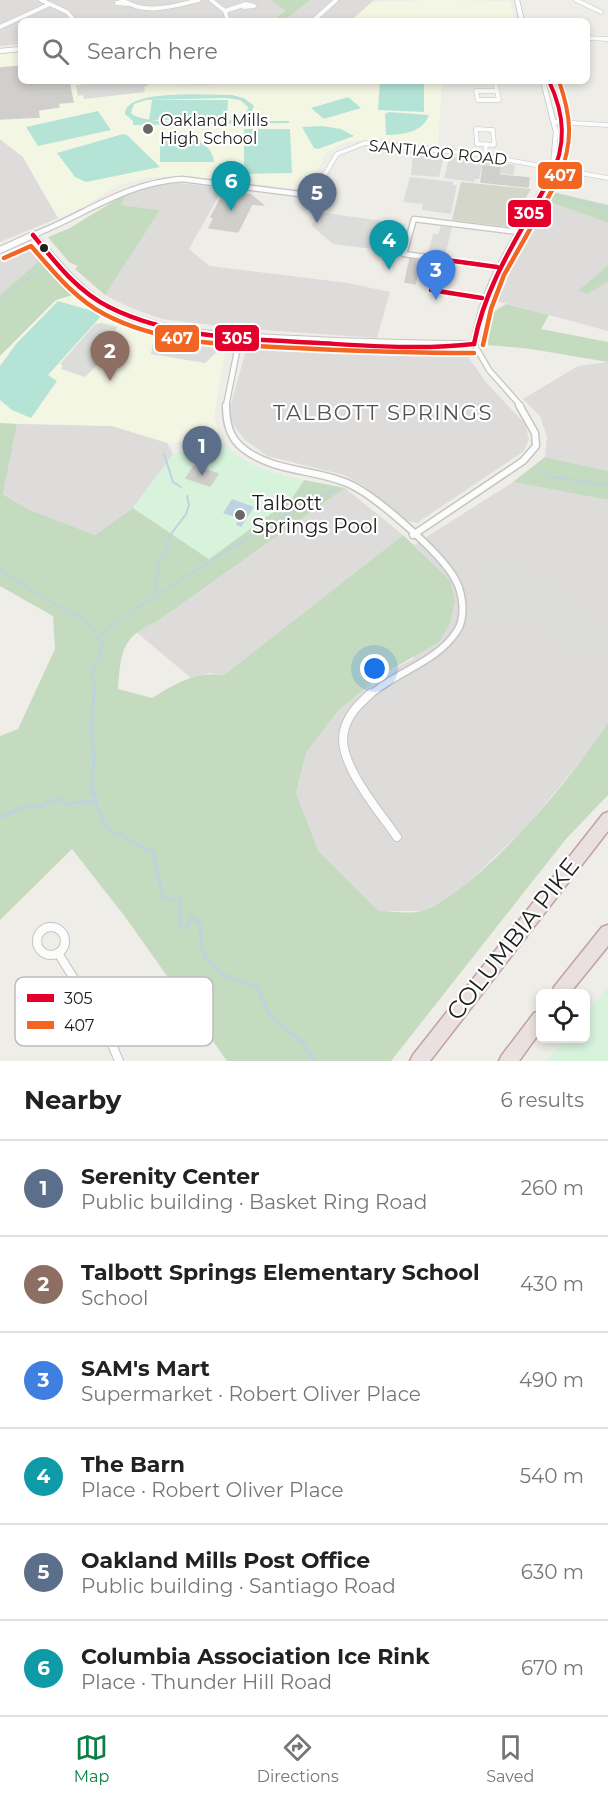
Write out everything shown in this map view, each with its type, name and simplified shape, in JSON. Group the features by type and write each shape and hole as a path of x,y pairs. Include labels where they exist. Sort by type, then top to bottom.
{"highway":[{"name":"COLUMBIA PIKE","path":"419,1061 608,819"},
{"path":"563,989 608,933"},
{"path":"508,1061 536,1024"}],"street":[{"path":"41,0 67,12 72,18"},
{"path":"127,4 159,8 199,0"},
{"path":"211,0 225,11 227,18"},
{"path":"316,18 336,0"},
{"path":"517,0 521,18"},
{"path":"576,0 601,12"},
{"path":"0,27 2,22 50,4"},
{"path":"225,11 244,7"},
{"path":"590,38 608,39"},
{"path":"0,51 18,48"},
{"path":"496,84 499,100 478,100 476,91 497,91"},
{"path":"544,84 555,122 553,167"},
{"path":"413,535 523,461 536,446 536,427 482,363 474,344 482,298 561,151 562,122 550,84"},
{"path":"555,122 608,125"},
{"path":"476,129 493,130 494,145 486,144 477,144 476,129"},
{"name":"SANTIAGO ROAD","path":"33,236 71,220 126,188 161,180 182,179 315,196 333,156 356,144 381,143 485,156 608,178"},
{"path":"485,156 486,144"},
{"path":"497,267 404,254 414,219 518,232"},
{"path":"0,250 33,236 76,283 109,307 166,327 240,336 383,347 474,344"},
{"path":"240,336 224,417 236,442 268,462 331,477 352,485 413,535 455,577 462,597 461,621 444,647 397,675 371,694 348,720 342,740 346,761 397,837"},
{"path":"58,953 73,977"},
{"path":"113,1046 119,1061"}],"shaded area":[{"path":"0,0 271,0 285,9 276,18 18,18 18,44 0,46"},
{"path":"310,0 374,0 354,18 287,18"},
{"path":"510,1 514,18 354,18 372,2"},
{"name":"Oakland Mills High School","path":"18,52 18,84 173,84 180,87 231,84 442,84 438,145 377,138 344,143 326,153 308,190 187,176 149,177 119,185 81,208 58,218 23,157 0,139 0,54"},
{"path":"147,84 148,86 144,87 145,92 84,99 83,95 78,96 76,85"},
{"path":"0,139 23,157 58,218 0,242"},
{"path":"413,153 443,159 439,177 411,175"},
{"path":"461,157 515,165 513,175 500,173 501,167 482,165 479,179 475,179 474,182 444,178 449,158"},
{"path":"410,177 453,182 453,185 457,185 451,214 422,210 423,204 403,202"},
{"path":"461,182 531,189 509,227 452,220"},
{"path":"180,183 223,188 189,249 209,266 348,283 390,292 377,338 237,328 162,319 131,308 105,295 160,210 121,205 129,190 149,185"},
{"path":"547,201 608,223 608,265 579,291 588,294 608,282 608,331 493,300"},
{"path":"317,212 405,224 398,252 333,244 312,226"},
{"path":"441,226 452,227 445,256 428,254 433,234 438,234"},
{"path":"25,244 39,261 0,295 0,256"},
{"path":"73,295 125,324 176,338 227,343 214,415 218,432 172,444 112,426 0,423 0,356 56,300"},
{"path":"102,323 118,327 115,330 119,332 113,347 117,349 104,364 99,363 85,377 61,369 63,366 60,364 95,324"},
{"path":"159,340 219,350 205,363 151,354 153,343"},
{"path":"250,345 409,353 465,352 485,381 525,424 529,439 524,451 417,523 404,520 362,485 344,475 267,456 244,439 231,422 231,404 247,347"},
{"path":"608,362 608,471 545,457 547,437 540,416 523,399 578,366"},
{"path":"17,424 112,426 167,443 173,454 133,508 95,535 28,509 3,493"},
{"path":"513,482 608,500 608,722 594,745 526,827 456,894 422,911 379,911 318,850 296,793 306,753 337,712 378,677 413,659 450,580 414,545"},
{"path":"345,488 403,535 224,675 210,673 191,678 135,631 159,620"},
{"path":"509,560 527,566 542,582 555,579 607,632 606,642 569,660 522,608 486,628 474,613 497,598 479,576"}],"green space":[{"path":"271,0 310,0 287,18 276,18 285,10"},
{"path":"380,84 424,84 424,112 378,110"},
{"path":"189,94 232,95 244,98 254,106 251,114 243,121 289,121 289,123 133,125 133,121 125,114 128,106 138,100 153,97","holes":["226,98 240,100 248,107 247,111 239,118 227,121 149,120 131,113 134,104 146,100"]},
{"path":"348,97 361,108 324,119 311,108"},
{"path":"152,100 228,100 227,119 149,120"},
{"path":"98,111 111,130 38,146 26,127"},
{"path":"389,112 429,115 417,129 386,135 385,114"},
{"path":"322,126 341,129 354,136 318,149 314,148 302,127"},
{"path":"244,129 290,129 292,173 244,174"},
{"path":"123,134 127,135 160,167 86,182 75,177 57,153"},
{"path":"160,136 185,137 201,142 212,153 214,162 160,162"},
{"path":"553,192 608,205 608,223 547,201"},
{"path":"127,193 121,205 160,210 105,295 75,269 78,266 69,262 48,237 70,228"},
{"path":"39,261 73,295 56,300 0,356 0,295"},
{"path":"608,265 608,282 588,294 578,291"},
{"path":"58,301 103,314 48,375 57,381 31,418 12,410 0,400 0,366 16,344"},
{"path":"506,304 549,315 541,329 608,342 608,362 531,349 488,345 489,315"},
{"path":"0,423 17,424 3,494 28,509 95,535 133,508 209,559 292,498 304,480 345,488 159,620 137,632 123,654 118,689 152,698 195,677 224,675 403,535 450,580 455,601 450,623 439,642 378,677 337,712 306,753 296,793 318,850 379,911 408,913 419,911 447,898 472,879 525,828 574,770 608,722 608,795 566,839 391,1061 227,1061 213,1041 213,977 168,977 126,918 72,849 0,920 0,736 18,729 55,649 53,616 0,586"},
{"path":"222,439 238,456 258,467 304,480 292,498 209,559 134,508 173,454"},
{"path":"545,457 608,471 608,500 513,482"},
{"path":"608,986 608,1061 547,1061 562,1043 590,1043 590,1009"}],"water":[{"name":"Talbott Springs Pool","path":"232,499 254,507 241,527 236,525 238,518 223,513"}],"building":[{"path":"18,66 18,84 70,84 73,102 58,103 59,107 38,110 39,117 0,119 0,68"},
{"path":"483,166 500,168 499,175 529,178 528,187 481,182"},
{"path":"234,193 251,195 263,205 252,204 238,232 209,228 214,218 211,217 221,198"},
{"path":"410,259 420,261 419,269 426,270 425,276 417,275 415,284 405,282"},
{"path":"194,466 218,474 210,486 186,478"}],"waterway":[{"path":"557,196 608,209"},
{"path":"0,299 38,271"},
{"path":"592,283 608,274"},
{"path":"164,454 173,482 181,487"},
{"path":"540,470 552,477 608,485"},
{"path":"154,597 287,513 335,490"},
{"path":"154,597 159,562 168,548 169,537 186,514 189,505 187,496"},
{"path":"0,570 63,609 85,619 102,644 100,658 92,671 95,695"},
{"path":"98,637 124,616 154,597"},
{"path":"94,693 91,729 94,758 91,793 95,794 96,803"},
{"path":"0,817 24,807 40,807 58,798 66,804 88,801 96,805 107,828 153,852 163,898 180,900 180,927 188,927 191,916 201,924 201,938 207,960 223,974 257,987 270,1016 303,1043 315,1061"}],"transit line":[{"name":"305","path":"474,344 481,311 493,280 507,251 551,177 562,148 561,113 550,84"},
{"name":"407","path":"483,345 491,309 504,275 545,205 566,159 571,135 569,109 560,84"},
{"name":"305","path":"33,235 67,275 87,293 109,307 162,326 248,339 368,346 421,348 474,344"},
{"name":"407","path":"4,258 31,246 64,283 93,308 126,324 173,338 247,346 474,353"},
{"name":"305","path":"439,259 497,267"},
{"name":"305","path":"431,290 482,298"}],"place":[{"name":"Oakland Mills High School","path":"148,129"},
{"name":"Columbia Association Ice Rink","path":"231,211"},
{"name":"Oakland Mills Post Office","path":"317,223"},
{"name":"The Barn","path":"389,270"},
{"name":"SAM's Mart","path":"436,300"},
{"name":"Talbott Springs Elementary School","path":"110,381"},
{"name":"Serenity Center","path":"202,476"},
{"name":"Talbott Springs Pool","path":"240,515"}],"district":[{"name":"TALBOTT SPRINGS","path":"383,413"}]}
